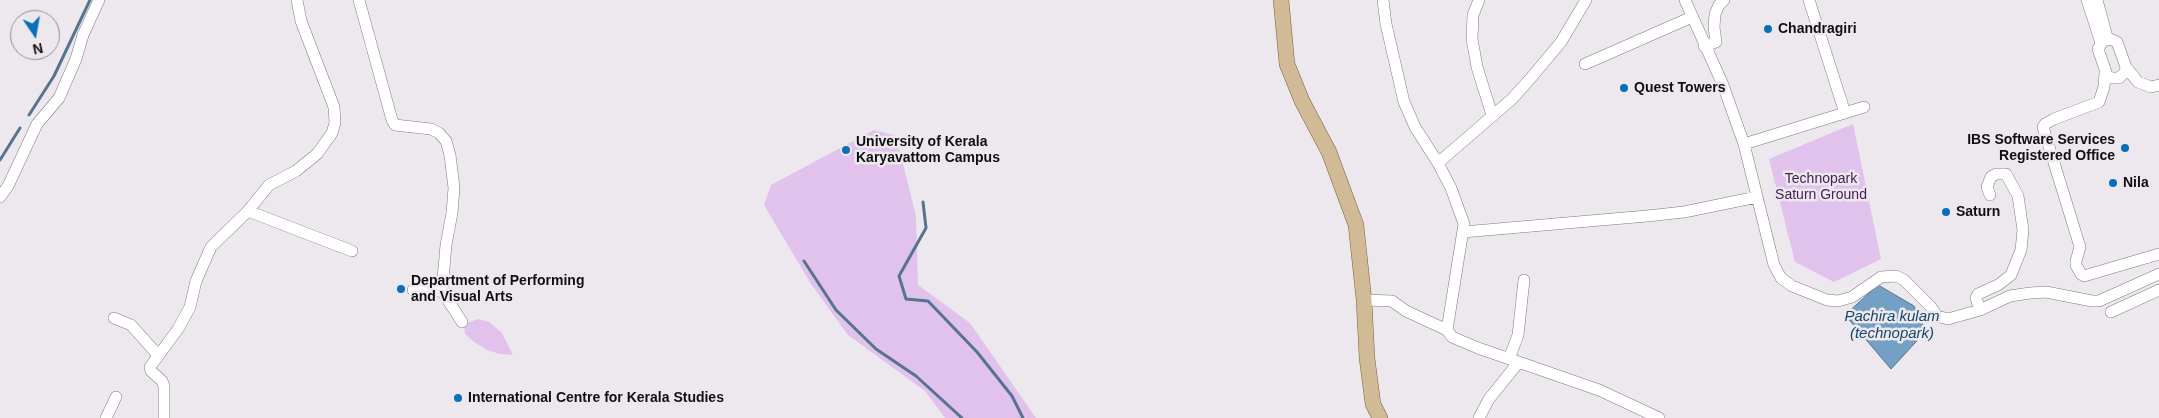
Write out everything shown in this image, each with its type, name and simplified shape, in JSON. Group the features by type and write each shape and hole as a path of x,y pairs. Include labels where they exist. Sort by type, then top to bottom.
{"main road":[{"path":"1281,0 1287,64 1302,101 1329,152 1356,225 1364,300 1367,358 1374,404 1380,418"}],"street":[{"path":"0,197 8,186 37,124 59,98 99,0"},
{"path":"164,418 164,386 162,381 151,371 150,367 178,329 190,308 196,281 211,247 248,211 269,185 296,171 317,154 332,133 335,123 334,107 301,20 297,0"},
{"path":"359,0 395,125 431,130 439,133 446,141 450,155 454,188 442,291 462,322"},
{"path":"1383,0 1392,53 1404,102 1415,127 1438,162 1464,224 1447,330"},
{"path":"1479,0 1473,15 1472,39 1477,67 1492,115"},
{"path":"1438,162 1512,99 1562,42 1586,0"},
{"path":"1686,0 1704,46 1723,85 1744,144 1774,265 1781,278 1800,290 1827,300 1838,301 1852,296 1881,276 1896,276 1904,280 1931,307 1937,316 1948,319 1980,310 2010,296 2030,293 2046,292 2099,301 2159,274"},
{"path":"1704,46 1716,42 1715,14 1719,5 1724,0"},
{"path":"1809,0 1845,113"},
{"path":"2088,0 2104,41"},
{"path":"2097,0 2104,41 2098,49 2105,73 2104,87 2098,102 2054,119 2043,127 2080,247 2076,265 2080,274 2084,276 2159,254"},
{"path":"1585,64 1692,17"},
{"path":"2104,41 2115,40 2131,76 2144,86 2159,85"},
{"path":"2105,73 2111,78 2119,78 2124,74 2126,67"},
{"path":"1744,144 1864,107"},
{"path":"1980,310 1976,298 1978,294 1998,285 2011,275 2020,250 2023,230 2018,196 2006,174 1991,176 1986,186 1990,195"},
{"path":"1463,232 1684,212 1757,197"},
{"path":"248,211 352,251"},
{"path":"1479,418 1514,361 1524,280"},
{"path":"413,290 442,291"},
{"path":"2111,312 2159,290"},
{"path":"1364,300 1392,301 1406,312 1447,330 1452,337 1514,361 1599,390 1659,418"},
{"path":"114,318 131,325 158,355"},
{"path":"106,418 116,396"}],"green space":[{"name":"Technopark Saturn Ground","path":"1853,124 1881,259 1834,282 1795,262 1769,159"},
{"path":"874,130 896,136 916,216 918,285 970,323 1036,418 945,418 925,391 848,335 811,284 764,205 771,185"},
{"path":"478,319 489,322 502,333 513,355 487,350 465,334 464,324"}],"water":[{"name":"Pachira kulam (technopark)","path":"1878,285 1914,306 1926,331 1891,369 1845,315"}],"waterway":[{"path":"29,115 54,76 90,0"},
{"path":"0,160 20,128"},
{"path":"923,202 926,228 899,276 906,299 928,301 977,352 1012,396 1023,418"},
{"path":"804,261 836,310 876,349 916,376 962,418"}],"place":[{"name":"Chandragiri","path":"1768,29"},
{"name":"Quest Towers","path":"1624,88"},
{"name":"IBS Software Services Registered Office","path":"2125,148"},
{"name":"University of Kerala Karyavattom Campus","path":"846,150"},
{"name":"Nila","path":"2113,183"},
{"name":"Saturn","path":"1946,212"},
{"name":"Department of Performing and Visual Arts","path":"401,289"},
{"name":"International Centre for Kerala Studies","path":"458,398"}]}
